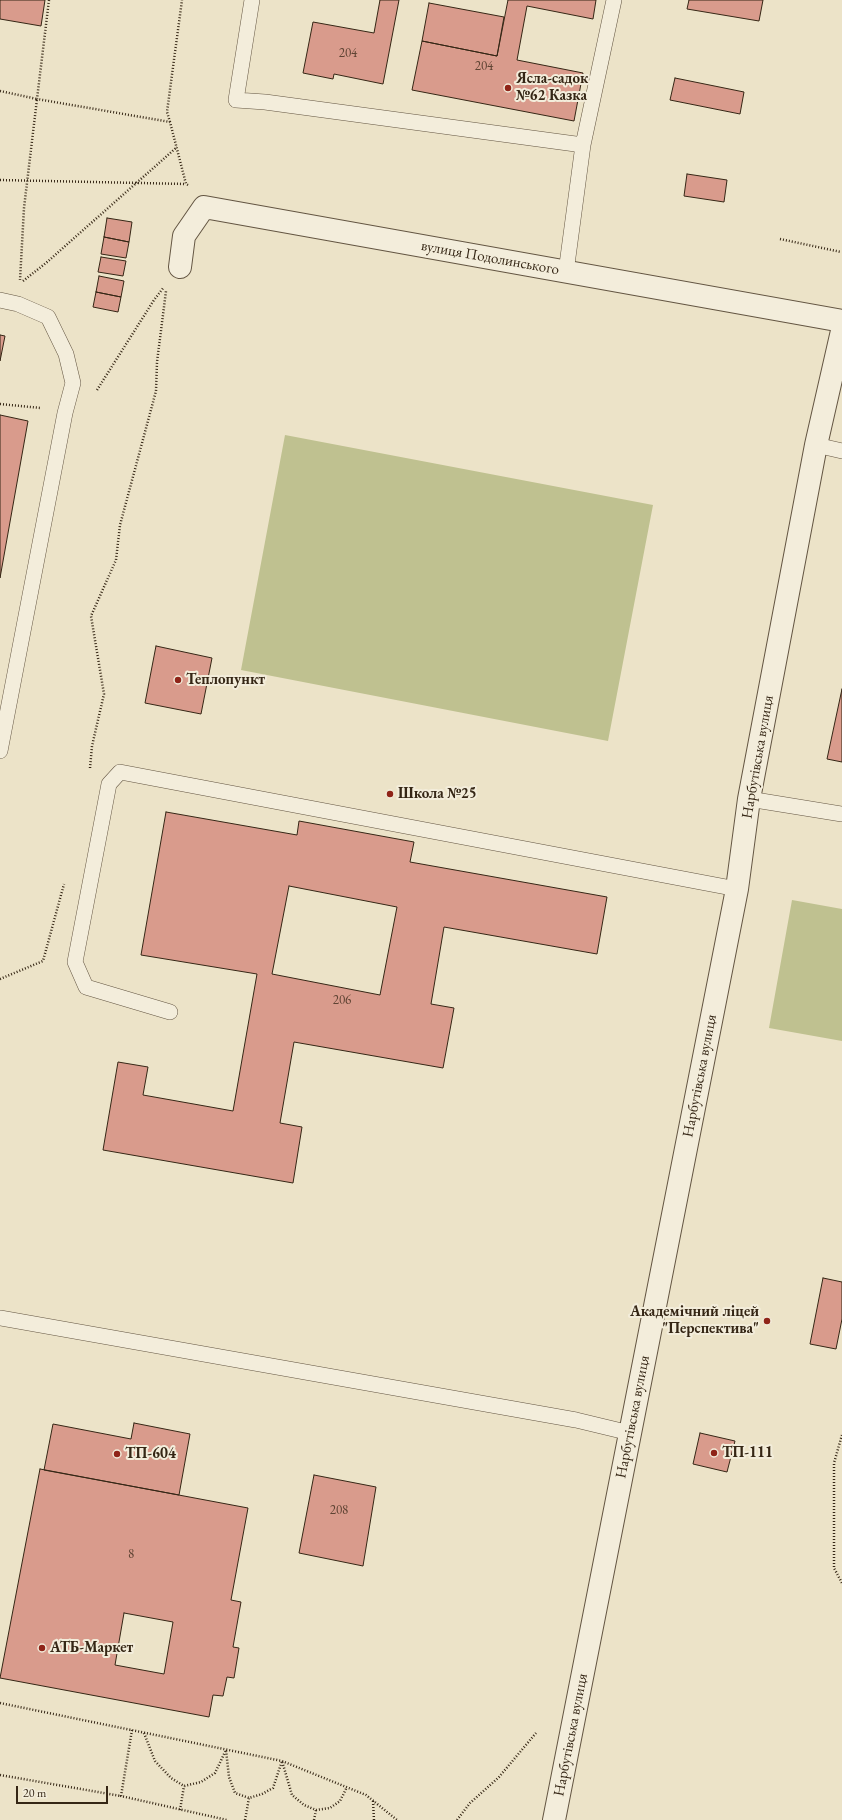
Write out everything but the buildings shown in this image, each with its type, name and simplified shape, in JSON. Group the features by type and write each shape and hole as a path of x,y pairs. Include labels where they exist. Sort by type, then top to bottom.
{"street":[{"name":"вулиця Подолинського","path":"204,207 842,321"},
{"path":"180,267 184,236 204,207"},
{"name":"Нарбутівська вулиця","path":"554,1820 737,889 749,799 816,445 842,331"}],"lane":[{"path":"252,0 236,100 265,102 583,145"},
{"path":"566,272 583,145 614,0"},
{"path":"0,300 18,304 48,317 66,354 73,383 65,413 0,751"},
{"path":"816,445 842,451"},
{"path":"170,1012 86,986 75,962 109,784 120,772 737,889"},
{"path":"749,799 842,814"},
{"path":"0,1318 576,1420 630,1433"}],"path":[{"path":"49,0 27,181 20,283 46,263 177,147"},
{"path":"182,0 166,112 177,147 186,184"},
{"path":"0,92 37,100 170,122"},
{"path":"0,180 186,184 198,187 204,207"},
{"path":"780,239 842,252"},
{"path":"0,404 34,406 65,413 86,404 104,382 128,339 154,300 168,283 157,362 156,391 120,525 116,560 91,616 104,694 92,746 89,775"},
{"path":"0,979 43,961 65,879"},
{"path":"842,1435 834,1463 834,1568 842,1583"},
{"path":"0,1703 282,1761 366,1795 397,1820"},
{"path":"121,1796 132,1730"},
{"path":"144,1733 155,1761 171,1778 184,1786 201,1782 215,1774 226,1750"},
{"path":"457,1820 470,1803 498,1777 536,1733"},
{"path":"226,1750 229,1777 235,1793 249,1798 262,1794 272,1788 282,1761"},
{"path":"282,1761 292,1795 304,1805 316,1810 330,1808 340,1801 347,1787"},
{"path":"0,1775 121,1796 227,1820"},
{"path":"180,1810 184,1786"},
{"path":"246,1820 249,1798"},
{"path":"373,1801 374,1820"},
{"path":"314,1820 316,1810"}],"green space":[{"path":"285,435 653,505 608,741 241,670"},
{"path":"792,900 842,909 842,1041 769,1028"}],"place":[{"name":"Ясла-садок №62 Казка","path":"508,88"},
{"name":"Теплопункт","path":"178,680"},
{"name":"Школа №25","path":"390,794"},
{"name":"Академічний ліцей \"Перспектива\"","path":"767,1321"},
{"name":"ТП-111","path":"714,1453"},
{"name":"ТП-604","path":"117,1454"},
{"name":"АТБ-Маркет","path":"42,1648"}]}
